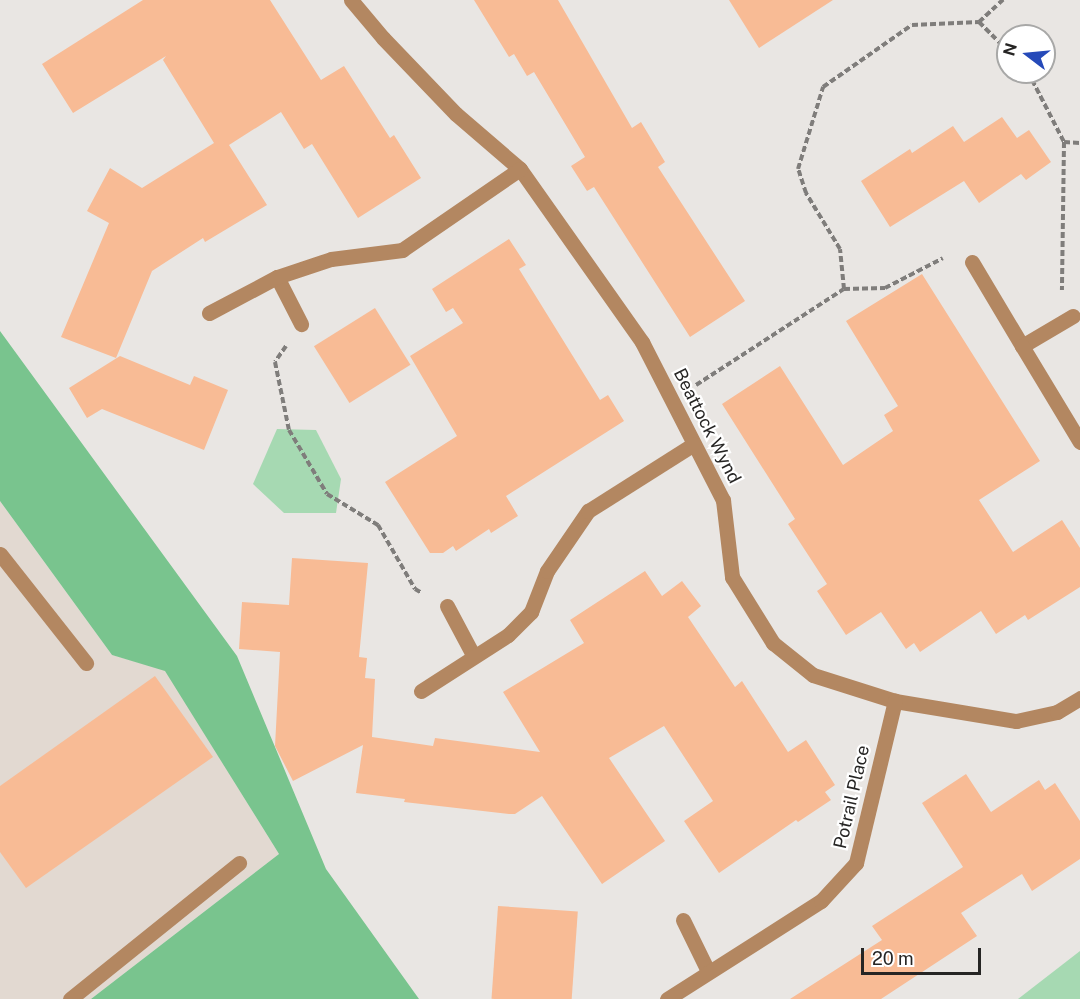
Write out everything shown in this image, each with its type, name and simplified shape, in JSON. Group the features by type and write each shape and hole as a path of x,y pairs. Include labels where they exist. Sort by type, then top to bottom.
{"street":[{"name":"Beattock Wynd","path":"351,0 383,38 456,114 520,169 642,342 723,500 732,577 773,642 813,675 894,700 1016,721 1057,712 1080,698"},
{"path":"209,313 277,277 331,259 402,250 520,169"},
{"path":"972,262 1080,442"},
{"path":"277,277 302,324"},
{"path":"1022,346 1067,319"},
{"path":"421,691 507,635 531,612 547,571 588,511 694,444"},
{"path":"0,554 86,663"},
{"path":"447,606 473,655"},
{"name":"Potrail Place","path":"667,999 821,901 856,863 894,700"},
{"path":"70,999 238,863"},
{"path":"683,921 708,971"}],"path":[{"path":"844,289 840,249 806,194 798,169 823,87 912,25 979,22 1003,0"},
{"path":"979,22 996,39"},
{"path":"1034,84 1064,142 1067,319"},
{"path":"1064,142 1080,143"},
{"path":"672,400 844,289 885,288 963,248 972,262"},
{"path":"302,324 275,362 290,430 327,494 378,525 415,589 447,606"}],"shaded area":[{"path":"0,501 112,655 165,670 279,854 91,999 0,999"}],"green space":[{"path":"0,331 237,656 326,869 419,999 91,999 279,854 165,671 112,655 0,501"},
{"path":"277,429 316,430 341,479 336,513 284,513 253,484"},
{"path":"1080,951 1080,999 1018,999"}],"building":[{"path":"143,0 270,0 321,80 344,66 390,138 394,135 421,178 358,218 312,144 304,149 281,112 229,145 267,205 205,242 203,238 152,271 116,358 61,337 109,223 87,211 110,168 142,188 214,143 163,60 166,56 73,113 42,64"},
{"path":"474,0 558,0 632,128 641,122 665,162 658,167 745,301 690,337 594,187 587,191 571,166 585,157 534,72 527,76 514,54 509,57"},
{"path":"729,0 833,0 759,48"},
{"path":"1002,117 1017,138 1029,130 1051,162 1026,180 1021,174 979,203 964,181 890,227 861,181 910,149 912,153 953,126 964,142"},
{"path":"509,239 526,265 519,269 600,400 608,395 624,421 506,496 518,516 491,533 489,529 456,551 453,546 443,553 430,553 385,482 457,436 410,356 463,323 453,308 446,312 432,289"},
{"path":"922,274 1040,461 979,500 1013,552 1062,520 1080,548 1080,587 1028,620 1025,615 996,634 981,611 920,652 914,643 906,649 881,612 846,635 817,591 827,584 788,524 795,519 722,404 780,366 843,465 893,431 884,415 898,406 846,321"},
{"path":"375,308 411,365 349,403 314,346"},
{"path":"120,356 190,385 194,376 228,390 204,450 102,409 87,418 69,388"},
{"path":"292,558 368,563 359,657 367,658 365,678 375,679 372,737 433,746 435,738 540,752 503,692 584,643 570,620 645,571 662,596 682,581 701,606 688,617 735,687 742,681 788,752 806,740 835,785 825,792 831,800 798,822 796,820 719,873 684,821 713,801 664,726 609,758 665,841 602,884 542,796 515,814 509,814 404,802 405,799 356,793 363,745 293,781 275,746 280,652 239,649 242,602 289,605"},
{"path":"155,676 213,757 26,888 0,852 0,786"},
{"path":"966,774 991,812 1039,780 1045,790 1055,783 1080,821 1080,859 1032,891 1022,874 961,913 977,936 881,999 790,999 882,940 872,926 963,867 922,803"},
{"path":"498,906 578,912 572,999 492,999"}]}
